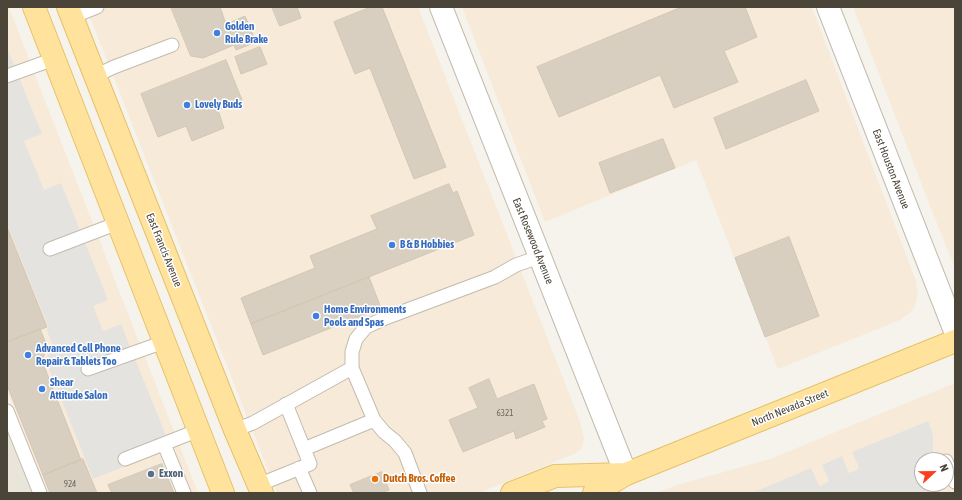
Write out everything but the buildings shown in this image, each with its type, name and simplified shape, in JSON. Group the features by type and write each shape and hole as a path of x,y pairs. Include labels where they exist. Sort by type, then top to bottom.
{"main road":[{"path":"34,7 199,430 219,492"},
{"name":"East Francis Avenue","path":"70,12 235,430 260,489"},
{"name":"North Nevada Street","path":"594,493 626,474 955,341"},
{"name":"North Nevada Street","path":"512,493 554,476 626,474"}],"street":[{"name":"East Rosewood Avenue","path":"441,7 626,474"},
{"name":"East Houston Avenue","path":"828,7 955,331"}],"lane":[{"path":"70,12 97,7"},
{"path":"95,76 114,67 172,45"},
{"path":"7,76 54,59"},
{"path":"50,249 118,223"},
{"path":"420,493 405,453 395,440 384,432 374,420 352,368 352,352 356,339 366,327 383,319 494,276 539,256"},
{"path":"88,369 164,342"},
{"path":"235,430 253,423 352,368"},
{"path":"260,489 299,468 310,464 286,404"},
{"path":"7,411 40,493"},
{"path":"304,449 374,420"},
{"path":"125,459 199,430"},
{"path":"164,444 184,493"},
{"path":"299,468 310,493"}],"shaded area":[{"path":"7,7 9,7 198,493 47,493 7,391"},
{"path":"86,7 418,7 579,419 584,438 582,448 576,453 479,493 277,493"},
{"path":"462,7 812,7 916,281 918,296 913,310 900,320 778,369 696,160 545,222"},
{"path":"853,7 955,7 955,268 929,203"},
{"path":"7,48 42,134 24,141 44,190 61,183 108,300 93,306 103,331 121,324 171,448 93,479 46,361 52,343 47,331 48,326 7,224"},
{"path":"955,383 955,493 657,493 677,485 770,459"},
{"path":"928,421 933,435 933,452 914,452 914,492 933,493 752,493 811,468 820,486 829,480 822,465 842,456 849,473 857,470 859,467 852,452"},
{"path":"7,429 33,493 7,493"}],"place":[{"name":"Golden Rule Brake","path":"217,33"},
{"name":"Lovely Buds","path":"187,105"},
{"name":"B & B Hobbies","path":"392,245"},
{"name":"Home Environments Pools and Spas","path":"316,316"},
{"name":"Advanced Cell Phone Repair & Tablets Too","path":"28,355"},
{"name":"Shear Attitude Salon","path":"42,389"},
{"name":"Exxon","path":"151,474"},
{"name":"Dutch Bros. Coffee","path":"375,479"}]}
